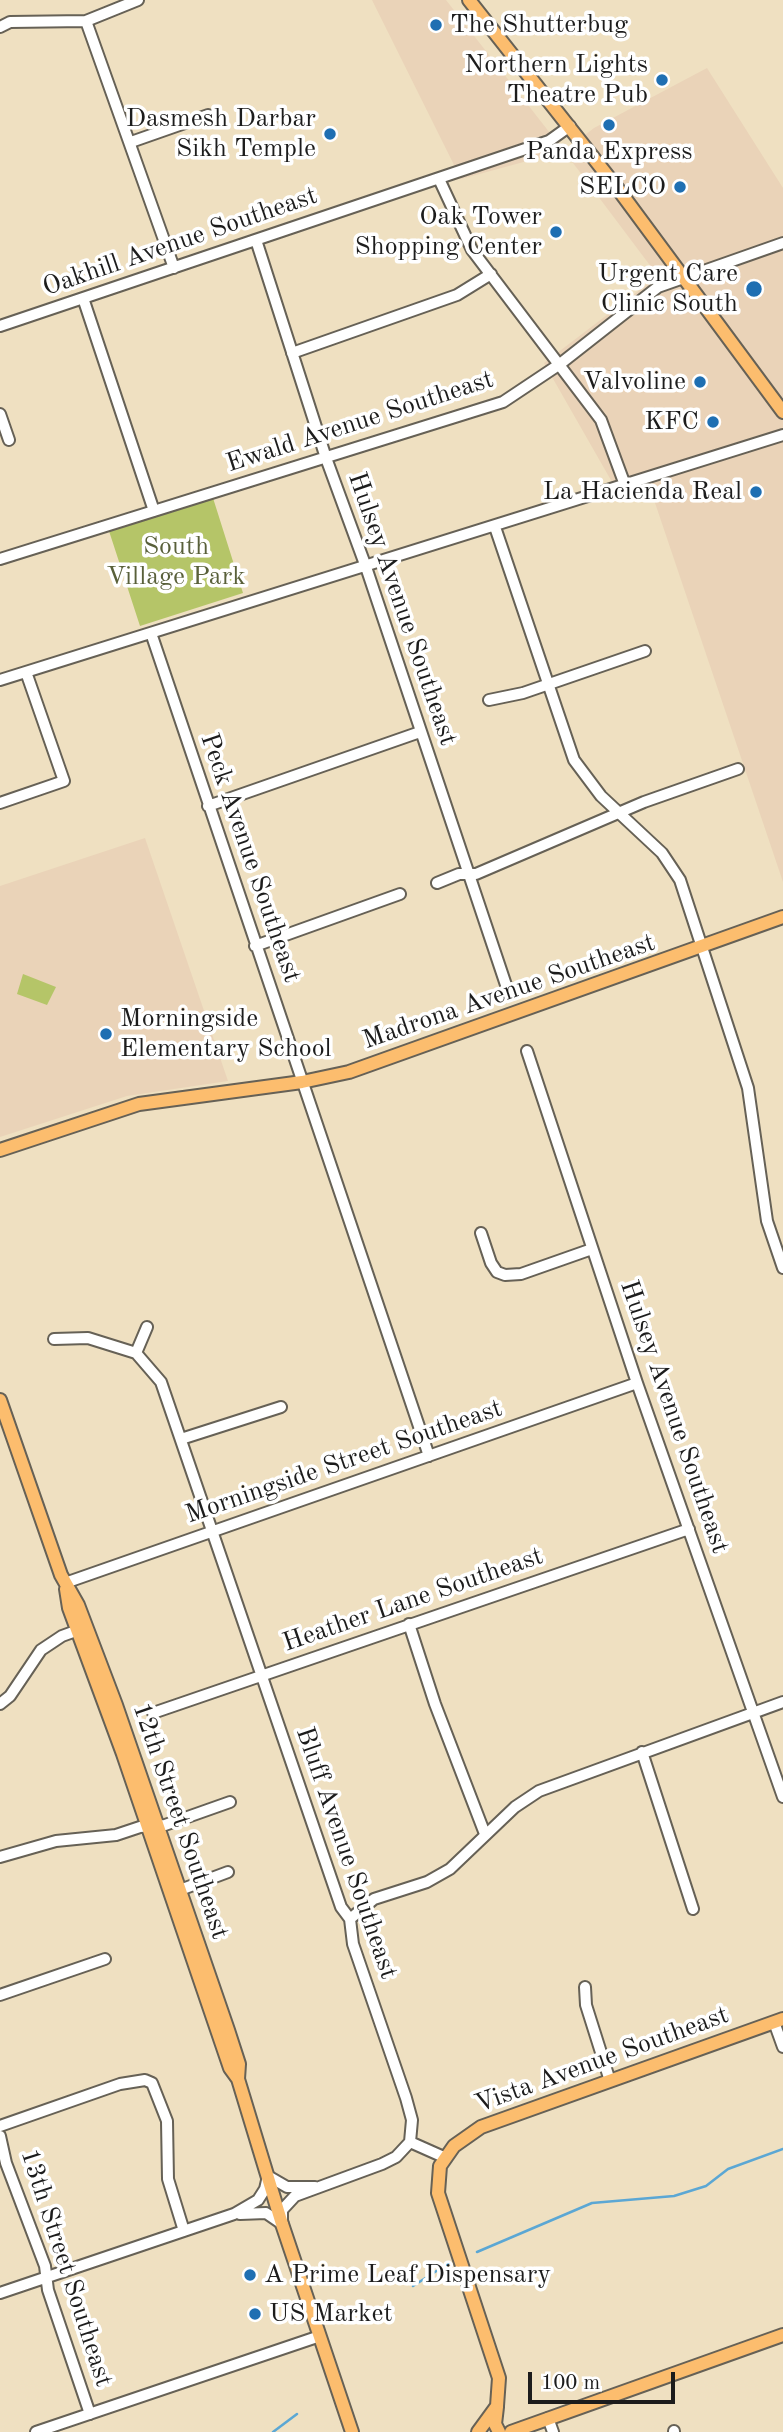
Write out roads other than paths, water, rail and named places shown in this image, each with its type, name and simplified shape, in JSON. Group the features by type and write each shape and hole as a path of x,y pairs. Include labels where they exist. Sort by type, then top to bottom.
{"main road":[{"path":"469,0 570,126 783,412"},
{"name":"Madrona Avenue Southeast","path":"0,1150 139,1104 302,1082 364,1067 783,917"},
{"name":"12th Street Southeast","path":"0,1400 65,1583 69,1608 82,1628 153,1826 230,2068 238,2080 352,2432"},
{"name":"12th Street Southeast","path":"153,1826 180,1890 232,2042 239,2064 238,2080"},
{"name":"Vista Avenue Southeast","path":"446,2158 471,2132 779,2020"},
{"path":"446,2158 438,2178 439,2200 494,2358 499,2378 495,2424 499,2432"},
{"path":"511,2432 783,2335"},
{"path":"478,2432 497,2406"}],"street":[{"path":"0,27 10,22 86,21 138,0"},
{"path":"86,21 174,268"},
{"path":"131,142 208,115"},
{"name":"Oakhill Avenue Southeast","path":"0,326 549,141 570,126"},
{"path":"439,179 472,250 601,420 625,485"},
{"name":"Hulsey Avenue Southeast","path":"256,240 326,458 366,567 508,991"},
{"name":"Ewald Avenue Southeast","path":"0,559 503,402 560,364 650,292 683,277 783,243"},
{"path":"292,353 457,295 491,274"},
{"path":"83,299 154,511"},
{"path":"0,414 9,440"},
{"path":"0,680 783,435"},
{"path":"495,527 548,684 581,771 601,796 672,866 748,1088 767,1221 783,1268"},
{"name":"Peck Avenue Southeast","path":"150,633 429,1456"},
{"path":"489,700 548,684 645,651"},
{"path":"0,803 64,781 26,672"},
{"path":"208,806 420,732"},
{"path":"437,883 459,874 469,875 622,814 644,802 738,769"},
{"path":"255,946 400,894"},
{"name":"Hulsey Avenue Southeast","path":"527,1051 637,1383 783,1797"},
{"path":"481,1233 491,1263 497,1272 505,1275 521,1274 592,1249"},
{"path":"54,1339 88,1338 136,1353 147,1327"},
{"name":"Bluff Avenue Southeast","path":"136,1353 161,1382 341,1907 350,1919 353,1944 412,2120 410,2142"},
{"name":"Morningside Street Southeast","path":"65,1583 637,1383"},
{"path":"181,1439 281,1407"},
{"name":"Heather Lane Southeast","path":"153,1713 689,1529"},
{"path":"409,1624 435,1704 485,1834"},
{"path":"0,1704 10,1696 41,1650 62,1636 82,1628"},
{"path":"350,1919 374,1899 426,1882 450,1869 515,1807 539,1791 783,1702"},
{"path":"642,1752 693,1909"},
{"path":"0,1857 34,1845 116,1835 230,1802"},
{"path":"180,1890 228,1872"},
{"path":"0,1995 105,1959"},
{"path":"585,1987 586,2005 610,2081"},
{"path":"779,2020 783,2047"},
{"path":"0,2126 121,2084 145,2080 152,2083 167,2121 168,2179 184,2231"},
{"name":"13th Street Southeast","path":"0,2136 6,2163 47,2277 90,2414"},
{"path":"234,2214 266,2213 282,2222 282,2210 286,2203 314,2187 382,2164 396,2157 410,2142 446,2158"},
{"path":"0,2293 234,2214 258,2200 265,2189 268,2176 287,2187 314,2187"},
{"path":"36,2432 320,2336"},
{"path":"548,2418 553,2432"}],"waterway":[{"path":"477,2252 592,2203 674,2196 706,2186 728,2169 783,2149"},
{"path":"413,2286 449,2263"},
{"path":"273,2432 297,2414"}],"place":[{"name":"The Shutterbug","path":"436,25"},
{"name":"Northern Lights Theatre Pub","path":"662,80"},
{"name":"Panda Express","path":"609,125"},
{"name":"Dasmesh Darbar Sikh Temple","path":"330,134"},
{"name":"SELCO","path":"680,187"},
{"name":"Oak Tower Shopping Center","path":"556,232"},
{"name":"Urgent Care Clinic South","path":"754,289"},
{"name":"Valvoline","path":"700,382"},
{"name":"KFC","path":"713,422"},
{"name":"La Hacienda Real","path":"756,492"},
{"name":"Morningside Elementary School","path":"106,1034"},
{"name":"A Prime Leaf Dispensary","path":"250,2275"},
{"name":"US Market","path":"255,2314"}],"park label":[{"name":"South Village Park","path":"176,562"}]}
